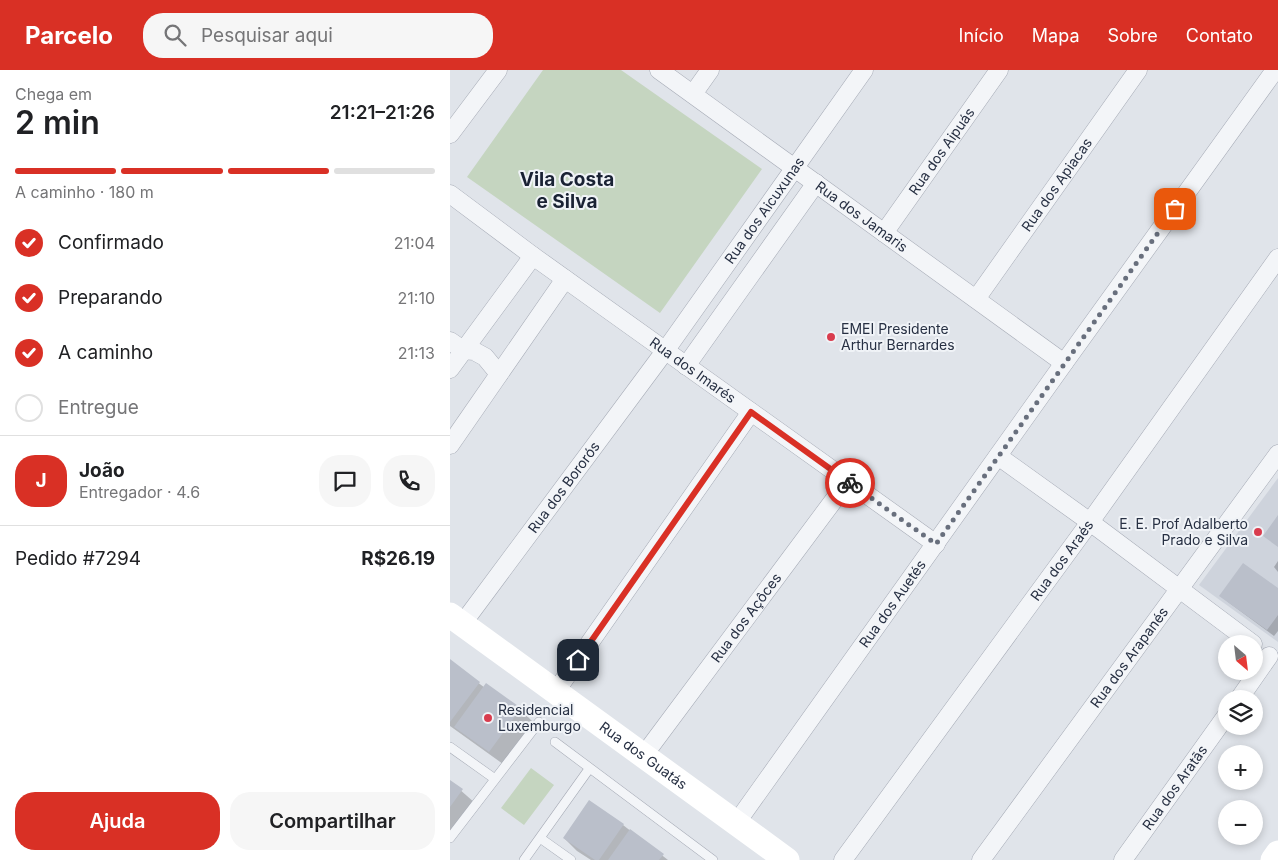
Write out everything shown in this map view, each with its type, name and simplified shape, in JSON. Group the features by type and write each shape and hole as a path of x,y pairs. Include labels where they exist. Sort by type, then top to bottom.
{"street":[{"path":"450,134 498,70"},
{"path":"693,94 710,70"},
{"name":"Rua dos Aicuxunas","path":"665,351 864,70"},
{"name":"Rua dos Aipuás","path":"884,233 999,70"},
{"name":"Rua dos Apiacas","path":"976,299 1138,70"},
{"name":"Rua dos Auetés","path":"737,822 1275,70"},
{"name":"Rua dos Jamaris","path":"664,71 816,184 1064,363"},
{"name":"Rua dos Aicuxunas","path":"686,366 816,184"},
{"name":"Rua dos Imarés","path":"450,194 533,256 936,544"},
{"path":"450,369 457,346 533,256"},
{"name":"Rua dos Araés","path":"843,860 1090,522 1278,258"},
{"path":"450,445 565,279"},
{"path":"457,346 474,351 485,357 499,374"},
{"name":"Rua dos Bororós","path":"456,619 665,351"},
{"path":"556,691 751,412"},
{"name":"Rua dos Arapanés","path":"980,860 1278,454"},
{"path":"998,456 1241,635"},
{"name":"Rua dos Açôces","path":"644,755 848,481"},
{"name":"Rua dos Guatás","path":"456,619 787,860"},
{"path":"1247,690 1274,659 1263,651"},
{"name":"Rua dos Aratãs","path":"1123,860 1218,727"},
{"path":"1273,860 1278,853"}],"lane":[{"path":"450,838 539,722"},
{"path":"555,742 713,860"},
{"path":"450,747 495,779"},
{"path":"524,860 589,769"},
{"path":"540,838 571,860"}],"shaded area":[{"name":"E. E. Prof Adalberto Prado e Silva","path":"1278,478 1278,642 1199,585"}],"green space":[{"path":"543,70 621,70 762,169 660,313 467,177"},
{"path":"531,768 554,785 524,825 501,808"}],"building":[{"path":"1278,515 1278,547 1263,536"},
{"path":"1243,563 1278,588 1278,615 1267,630 1219,596"},
{"path":"450,659 480,682 450,722"},
{"name":"Residencial Luxemburgo","path":"486,683 521,708 489,752 454,727"},
{"path":"450,780 463,789 450,807"},
{"path":"589,800 624,824 599,860 595,860 563,838"},
{"path":"630,829 664,854 659,860 608,860"}],"way so far":[{"path":"850,483 936,544 1175,209"}],"place":[{"name":"EMEI Presidente Arthur Bernardes","path":"831,337"},
{"name":"E. E. Prof Adalberto Prado e Silva","path":"1258,532"},
{"name":"Residencial Luxemburgo","path":"488,718"}],"district":[{"name":"Vila Costa e Silva","path":"567,190"}],"route":[{"path":"578,660 751,412 850,483"}]}
